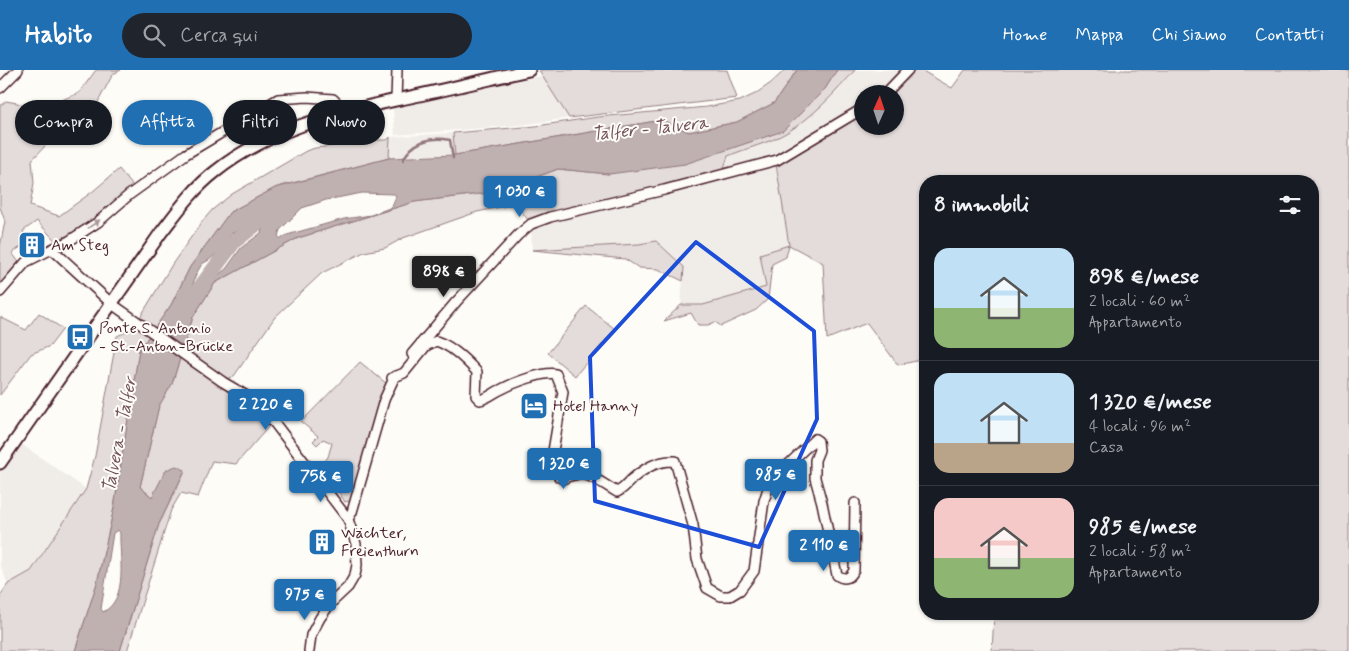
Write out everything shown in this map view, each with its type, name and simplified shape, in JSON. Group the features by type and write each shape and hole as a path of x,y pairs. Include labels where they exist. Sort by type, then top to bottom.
{"main road":[{"path":"385,103 529,70"},
{"path":"0,463 186,199 214,172 254,145 307,123"}],"street":[{"path":"0,88 18,70"},
{"path":"396,70 396,100"},
{"path":"894,85 908,70"},
{"path":"0,292 26,262 69,241 98,222 129,195 186,154 258,110 278,99 307,97 334,100"},
{"path":"348,519 352,512 392,378 450,310 518,235 531,224 550,217 664,190 777,160 854,115"},
{"path":"52,249 112,304 223,382 245,395 273,421 348,519 356,544 357,565 355,575 348,587 330,604 320,618 311,635 309,651"},
{"path":"392,378 404,373 426,346 436,341 453,351 477,372 476,396 480,400 520,381 544,374 556,374 563,392 552,457 559,477 563,479 576,474 584,475 601,481 617,492 624,488 644,468 661,462 675,461 693,526 697,559 708,588 721,596 730,596 740,590 754,571 764,500 770,482 815,439 818,441 819,450 815,460 814,478 822,503 836,575 842,578 846,578 854,570 855,503"}],"highlighted area":[{"path":"696,242 814,331 817,419 759,547 595,501 590,357"}],"shaded area":[{"path":"96,70 121,70 113,74 99,100 62,100 79,93"},
{"path":"727,70 737,98 569,118 539,71"},
{"path":"785,70 797,70 774,103 737,122 689,132 662,120 455,155 453,133 707,107 740,101 771,83"},
{"path":"837,70 855,70 823,104 796,127 772,140 728,156 722,174 531,224 516,204 477,212 403,238 385,248 364,252 322,273 275,317 234,376 229,378 223,385 245,400 271,424 236,464 212,461 198,497 181,493 171,510 127,651 120,651 159,524 185,471 152,497 140,487 159,405 172,384 193,317 215,283 298,238 414,202 496,192 558,169 609,174 825,89"},
{"path":"855,70 908,70 900,85 854,85 854,116 776,164 789,245 760,254 766,287 703,305 681,305 684,267 657,241 639,244 532,250 531,224 728,156 785,134 804,121"},
{"path":"908,70 921,70 952,88 965,70 1349,70 1349,651 992,651 994,620 1319,620 1319,175 919,175 919,360 898,365 867,323 827,339 823,263 789,245 776,164 854,116 854,135 904,135 904,85 894,85"},
{"path":"515,73 517,81 542,76 569,118 521,125 395,135 393,109 396,100"},
{"path":"6,101 15,103 15,145 46,145 32,160 34,183 30,206 59,216 119,169 137,191 62,248 37,221 23,231 28,242 12,253 19,262 0,285 0,247 5,221 0,207 0,106"},
{"path":"453,133 455,155 389,158 390,137"},
{"path":"390,137 389,158 277,187 230,212 190,267 171,305 139,350 114,508 97,583 75,651 0,651 0,596 8,584 31,571 86,489 95,456 117,336 133,329 173,263 201,223 212,210 232,194 306,151 341,145 385,145 385,140"},
{"path":"656,241 684,267 683,281 658,269 639,268 625,259 532,250 639,244"},
{"path":"789,245 786,257 772,264 768,299 756,310 721,326 715,322 708,325 698,325 691,313 664,321 681,305 703,305 766,287 760,254"},
{"path":"586,306 615,329 575,376 548,353"},
{"path":"39,313 63,329 50,346 31,354 0,395 0,317 26,330"},
{"path":"360,362 387,384 351,503 345,502 333,483 342,475 335,465 333,467 325,461 332,443 323,439 317,445 313,441 318,436 301,422"},
{"path":"11,437 86,489 30,571 8,584 0,565 0,453"}],"water":[{"name":"Talfer - Talvera","path":"797,70 837,70 825,89 783,131 685,164 609,174 558,169 496,192 414,202 298,238 215,283 193,317 172,384 159,406 140,487 152,497 166,470 176,466 185,470 159,524 120,651 75,651 97,583 114,508 139,350 171,305 190,267 230,212 275,188 389,158 455,155 662,120 689,132 737,122 774,103","holes":["362,193 394,194 396,196 392,207 371,215 344,219 287,235 281,239 278,236 280,230 302,208 326,200","251,223 263,226 261,233 241,248 226,269 192,294 191,291 196,274 202,264 224,247 231,234","118,530 120,533 120,587 111,606 103,612 101,609 113,533"]}],"waterway":[{"path":"403,160 411,149 417,145 435,139 450,140 453,158"},
{"name":"Talvera - Talfer","path":"186,306 234,242 273,211"}],"place":[{"name":"Am Steg","path":"32,245"},
{"name":"Ponte S. Antonio - St.-Anton-Brücke","path":"80,337"},
{"name":"Hotel Hanny","path":"534,406"},
{"name":"Wächter, Freienthurn","path":"322,542"}]}
